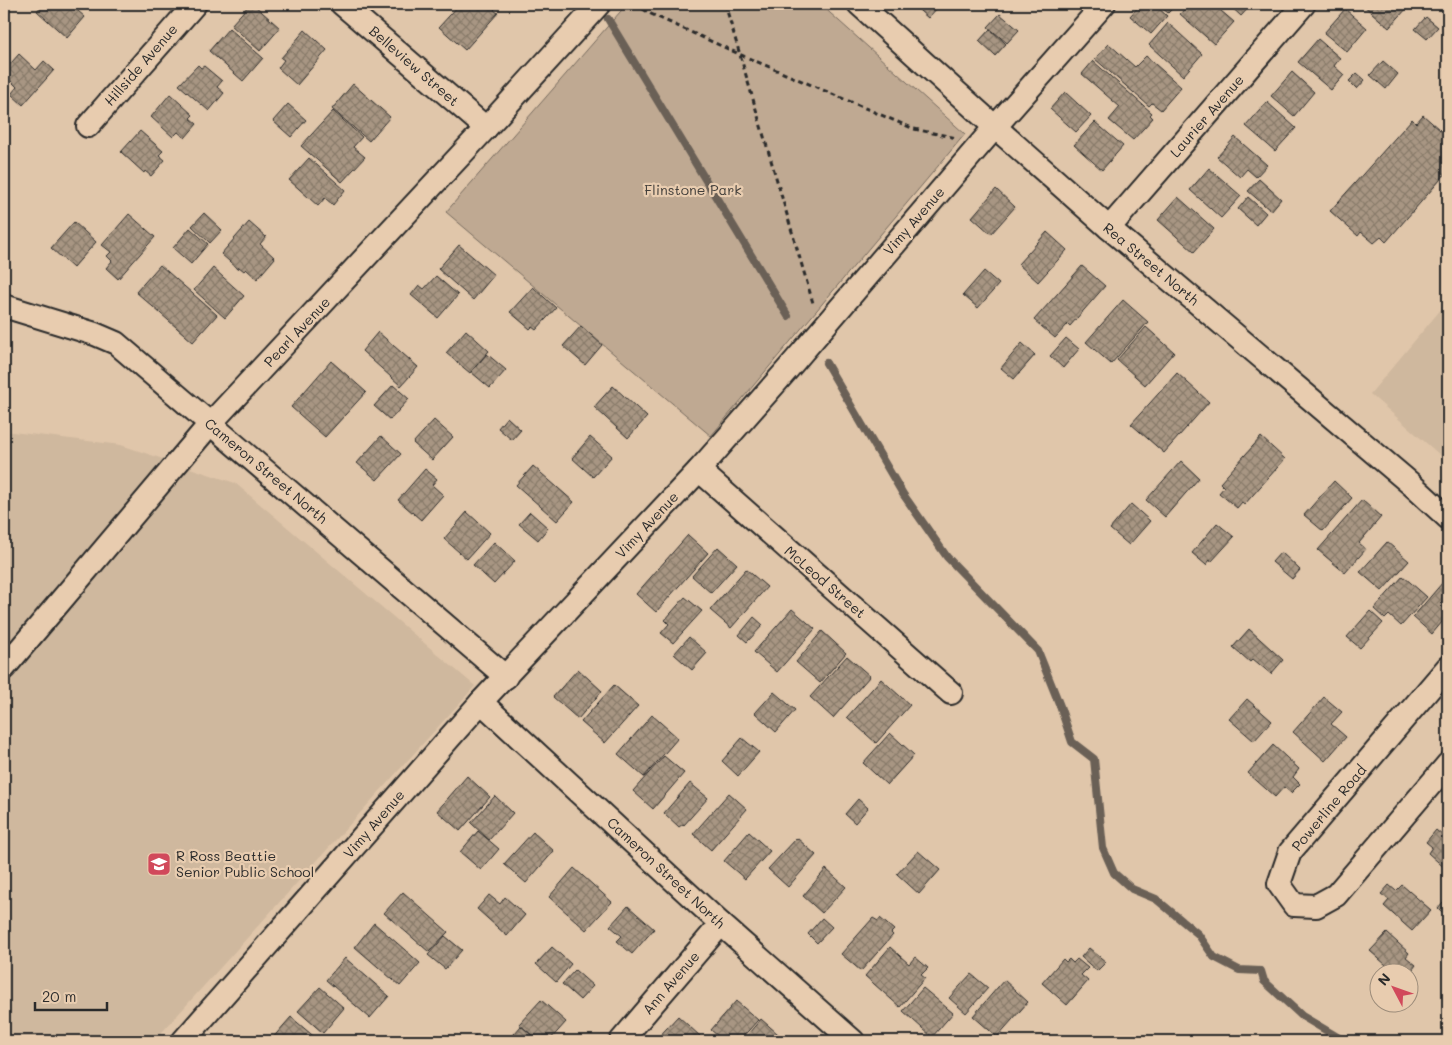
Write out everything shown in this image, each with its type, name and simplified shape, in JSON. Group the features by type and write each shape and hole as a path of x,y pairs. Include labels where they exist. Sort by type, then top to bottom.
{"street":[{"name":"Hillside Avenue","path":"88,126 195,4"},
{"name":"Belleview Street","path":"342,4 486,128"},
{"name":"Pearl Avenue","path":"4,668 210,424 599,4"},
{"name":"Rea Street North","path":"859,4 988,135 1109,228 1448,518"},
{"name":"Vimy Avenue","path":"183,1041 480,702 506,677 699,470 988,135 1104,4"},
{"name":"Laurier Avenue","path":"1109,228 1304,4"},
{"name":"Cameron Street North","path":"4,306 95,334 116,343 506,677"},
{"name":"McLeod Street","path":"699,470 951,693"},
{"name":"Powerline Road","path":"1448,667 1290,852 1279,884 1294,905 1316,906 1336,894 1448,764"},
{"name":"Cameron Street North","path":"480,702 721,924 853,1041"},
{"name":"Ann Avenue","path":"621,1041 721,924"}],"path":[{"path":"635,4 651,14 739,54 914,129 988,135"},
{"path":"725,4 821,330"}],"shaded area":[{"path":"1448,301 1448,462 1370,394"},
{"name":"R Ross Beattie Senior Public School","path":"4,431 121,445 235,483 475,686 154,1041 4,1041"}],"green space":[{"name":"Flinstone Park","path":"627,4 820,4 965,134 711,436 446,212"}],"building":[{"path":"43,4 70,4 85,17 67,38 37,11"},
{"path":"250,4 253,4 280,28 260,51 231,25"},
{"path":"460,4 499,4 494,10 498,13 465,50 439,27"},
{"path":"912,4 941,4 928,18"},
{"path":"1141,4 1154,4 1167,16 1151,34 1130,16"},
{"path":"1157,4 1177,4 1168,13"},
{"path":"1189,4 1192,6 1194,4 1213,4 1234,22 1214,44 1180,14"},
{"path":"1228,4 1252,4 1241,16"},
{"path":"1362,4 1404,4 1408,7 1389,28"},
{"path":"1345,9 1367,28 1347,52 1324,33"},
{"path":"1000,14 1019,30 1007,43 988,27"},
{"path":"1426,17 1438,27 1427,39 1415,29"},
{"path":"1168,23 1202,54 1183,76 1149,45"},
{"path":"229,28 263,58 243,81 209,51"},
{"path":"990,29 1006,44 995,56 979,41"},
{"path":"305,30 327,50 297,85 278,68 284,60 281,58"},
{"path":"1318,39 1340,58 1334,66 1344,75 1331,90 1298,62"},
{"path":"1109,44 1135,67 1146,56 1181,87 1161,110 1152,103 1149,106 1095,59"},
{"path":"19,54 36,70 44,61 54,70 23,105 11,94 17,87 4,74 4,71"},
{"path":"1093,61 1152,113 1150,115 1153,118 1133,140 1109,120 1120,107 1082,74"},
{"path":"1383,61 1398,74 1386,89 1370,75"},
{"path":"198,65 201,68 204,66 222,81 217,87 224,93 209,111 179,85"},
{"path":"1292,72 1314,92 1294,116 1271,96"},
{"path":"1357,73 1365,80 1357,89 1349,81"},
{"path":"353,84 390,117 369,141 332,109"},
{"path":"1065,92 1091,116 1076,132 1050,109"},
{"path":"170,94 193,115 190,118 197,124 185,138 178,132 173,137 151,117"},
{"path":"1267,102 1296,128 1275,151 1246,126"},
{"path":"288,104 306,120 291,137 273,121"},
{"path":"333,111 362,137 353,147 365,157 342,182 301,146"},
{"path":"1423,115 1448,137 1448,171 1386,242 1381,237 1374,243 1361,232 1358,236 1330,211 1412,119 1416,123"},
{"path":"1095,122 1123,146 1102,170 1074,145"},
{"path":"140,131 163,151 159,155 165,160 151,176 145,171 144,173 121,152"},
{"path":"1235,137 1267,165 1256,177 1247,169 1240,177 1217,157"},
{"path":"309,158 345,190 333,205 325,198 318,206 289,180"},
{"path":"1209,168 1241,196 1221,218 1190,190"},
{"path":"1259,179 1281,199 1271,211 1248,191"},
{"path":"996,189 1015,207 991,234 972,217"},
{"path":"1178,197 1214,229 1194,252 1158,220"},
{"path":"1248,197 1266,213 1256,225 1238,209"},
{"path":"204,213 222,230 210,243 192,226"},
{"path":"129,214 155,237 118,279 106,268 112,261 107,256 111,252 102,245"},
{"path":"74,222 96,242 73,268 51,248"},
{"path":"249,222 266,237 260,244 275,258 257,279 246,269 244,271 239,267 238,269 221,254"},
{"path":"190,228 208,244 191,264 173,248"},
{"path":"1047,232 1067,250 1038,282 1018,264"},
{"path":"459,245 494,275 473,300 438,269"},
{"path":"160,265 217,315 193,342 136,292"},
{"path":"1082,266 1105,286 1070,326 1068,324 1055,338 1034,320"},
{"path":"213,268 244,296 225,318 194,290"},
{"path":"984,271 999,284 978,308 963,295"},
{"path":"436,276 458,295 438,318 411,295 419,285 424,289"},
{"path":"533,287 556,308 536,330 532,327 530,329 510,312"},
{"path":"1123,300 1148,322 1111,364 1086,342"},
{"path":"581,326 602,345 585,365 563,346"},
{"path":"1146,327 1174,352 1145,385 1117,360"},
{"path":"466,330 489,351 470,373 446,353"},
{"path":"378,332 418,367 401,386 362,351"},
{"path":"1066,338 1079,349 1063,368 1050,356"},
{"path":"1022,343 1035,355 1014,379 1001,368"},
{"path":"487,354 506,370 490,388 471,372"},
{"path":"331,361 366,392 325,437 291,407"},
{"path":"1177,373 1209,402 1164,453 1131,424"},
{"path":"393,385 409,399 390,420 374,406"},
{"path":"613,386 647,417 628,438 594,407"},
{"path":"507,417 521,430 512,440 498,428"},
{"path":"434,420 453,437 432,460 413,443"},
{"path":"381,436 401,454 377,480 357,463"},
{"path":"590,437 612,456 593,477 572,458"},
{"path":"1261,437 1285,459 1244,505 1242,502 1237,508 1219,493 1224,487 1220,483"},
{"path":"1181,461 1199,478 1165,517 1146,500"},
{"path":"533,466 574,502 557,521 516,485"},
{"path":"425,469 437,479 432,485 443,495 421,520 398,500"},
{"path":"1334,481 1352,498 1323,531 1304,515"},
{"path":"1362,500 1381,517 1359,543 1366,549 1345,573 1318,550"},
{"path":"1131,504 1150,521 1129,545 1110,529"},
{"path":"467,512 490,533 467,559 444,539"},
{"path":"530,512 548,528 538,540 519,524"},
{"path":"1217,523 1234,537 1206,565 1192,553"},
{"path":"688,535 708,553 656,612 636,594"},
{"path":"494,542 515,561 494,584 473,565"},
{"path":"1387,542 1409,561 1382,591 1360,572"},
{"path":"718,547 737,564 711,593 692,576"},
{"path":"1281,552 1300,570 1292,579 1272,562"},
{"path":"746,569 767,587 731,628 710,610"},
{"path":"1403,576 1427,597 1401,626 1389,615 1385,619 1374,609"},
{"path":"1443,582 1448,587 1448,615 1432,634 1413,617"},
{"path":"685,597 702,611 673,643 661,633 669,624 665,620"},
{"path":"792,609 815,629 777,672 754,652"},
{"path":"1370,611 1383,623 1360,648 1347,637"},
{"path":"754,617 763,625 747,642 739,635"},
{"path":"1249,629 1283,660 1271,674 1253,659 1250,662 1233,647"},
{"path":"822,631 846,653 820,683 796,662"},
{"path":"689,637 707,653 692,670 674,654"},
{"path":"847,656 870,676 833,718 810,697"},
{"path":"578,669 602,691 578,719 553,697"},
{"path":"881,679 910,705 876,743 847,717"},
{"path":"614,685 638,706 605,743 581,722"},
{"path":"774,692 795,710 776,732 755,713"},
{"path":"1324,697 1342,712 1331,724 1346,737 1325,761 1293,732"},
{"path":"1247,699 1272,721 1254,741 1229,719"},
{"path":"652,715 678,738 644,777 618,754"},
{"path":"890,733 914,755 887,785 863,763"},
{"path":"742,738 759,752 738,776 722,761"},
{"path":"1273,745 1299,769 1293,777 1300,784 1291,793 1284,787 1275,797 1248,773"},
{"path":"664,756 684,773 653,809 633,791"},
{"path":"467,776 490,797 460,831 437,811"},
{"path":"690,783 708,798 684,825 679,827 664,813"},
{"path":"729,793 747,809 711,850 693,834"},
{"path":"495,796 513,813 489,840 471,823"},
{"path":"858,799 868,808 855,823 845,814"},
{"path":"1436,830 1443,836 1448,832 1448,871 1428,853 1432,847 1426,842"},
{"path":"478,831 499,849 481,870 460,852"},
{"path":"533,832 554,851 526,883 504,864"},
{"path":"749,832 770,851 745,879 724,861"},
{"path":"797,838 816,855 788,887 768,869"},
{"path":"918,851 940,870 919,894 897,874"},
{"path":"574,868 612,902 586,930 549,897"},
{"path":"826,869 846,887 822,913 803,896"},
{"path":"1389,885 1396,891 1402,885 1431,910 1412,931 1384,906 1389,900 1381,894"},
{"path":"403,892 448,932 429,952 384,913"},
{"path":"489,895 500,904 505,897 525,915 507,936 477,909"},
{"path":"1448,896 1448,918 1438,908"},
{"path":"628,906 654,929 632,954 617,941 622,936 610,926"},
{"path":"822,918 832,927 817,943 808,934"},
{"path":"873,918 878,921 880,918 894,930 891,933 893,935 861,971 841,954"},
{"path":"374,923 420,963 400,986 355,947"},
{"path":"1387,933 1409,953 1406,957 1412,962 1383,962 1370,951"},
{"path":"445,936 462,950 445,969 428,955"},
{"path":"552,947 571,964 556,982 536,964"},
{"path":"890,947 909,964 915,957 928,968 921,975 925,978 900,1007 865,976"},
{"path":"1089,948 1106,962 1097,971 1081,957"},
{"path":"345,958 389,996 370,1018 326,980"},
{"path":"1063,959 1066,962 1069,959 1073,963 1077,959 1088,968 1081,975 1088,981 1067,1005 1042,983"},
{"path":"575,970 593,986 580,1000 562,984"},
{"path":"971,974 988,988 966,1013 949,998"},
{"path":"1004,980 1028,1002 997,1037 973,1016"},
{"path":"320,987 344,1008 323,1033 298,1011"},
{"path":"923,988 953,1013 932,1037 903,1011"},
{"path":"541,1000 566,1022 549,1041 539,1041 519,1024"},
{"path":"736,1001 758,1020 739,1041 724,1041 711,1030"},
{"path":"678,1016 700,1036 696,1041 655,1041"},
{"path":"291,1017 318,1040 270,1041"},
{"path":"761,1019 786,1041 742,1041"},
{"path":"521,1026 538,1041 508,1041"},
{"path":"475,1035 482,1041 470,1041"}],"waterway":[{"path":"608,19 788,316"},
{"path":"826,363 903,494 947,557 1038,651 1072,742 1094,759 1103,848 1114,873 1132,889 1156,899 1198,934 1214,957 1239,970 1261,971 1264,981 1302,1016 1344,1041"}],"place":[{"name":"R Ross Beattie Senior Public School","path":"159,864"}]}
